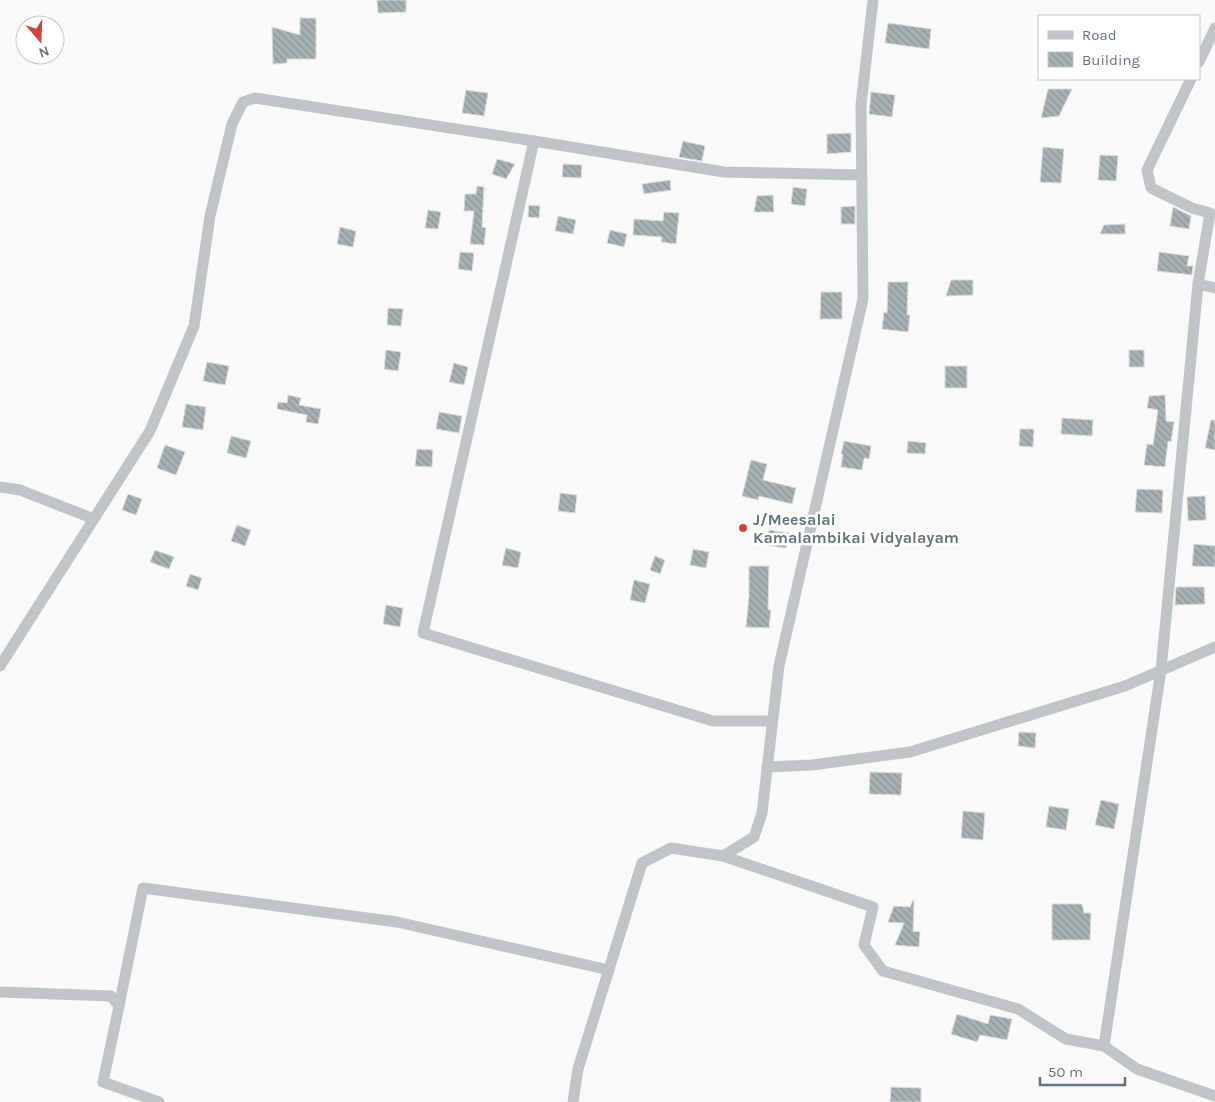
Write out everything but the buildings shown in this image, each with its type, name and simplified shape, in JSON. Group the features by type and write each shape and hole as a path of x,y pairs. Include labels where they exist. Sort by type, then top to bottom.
{"street":[{"path":"724,856 754,837 762,813 779,666 863,299 860,106 873,0"},
{"path":"1200,60 1215,28"},
{"path":"1104,1046 1161,670 1198,284 1210,212 1192,208 1151,188 1147,170 1191,80"},
{"path":"0,666 150,431 194,326 210,216 232,124 243,102 255,98 724,172 861,175"},
{"path":"534,141 423,633 713,721 772,721"},
{"path":"1198,284 1215,288"},
{"path":"0,487 20,490 94,519"},
{"path":"767,767 812,765 910,752 1124,686 1215,647"},
{"path":"573,1102 578,1069 642,863 671,848 724,856 873,907 864,945 883,970 1018,1009 1066,1039 1104,1046 1137,1069 1215,1096"},
{"path":"159,1102 103,1082 143,888 397,922 609,970"},
{"path":"0,992 111,996 119,1006"}],"place":[{"name":"J/Meesalai Kamalambikai Vidyalayam","path":"743,528"}]}
